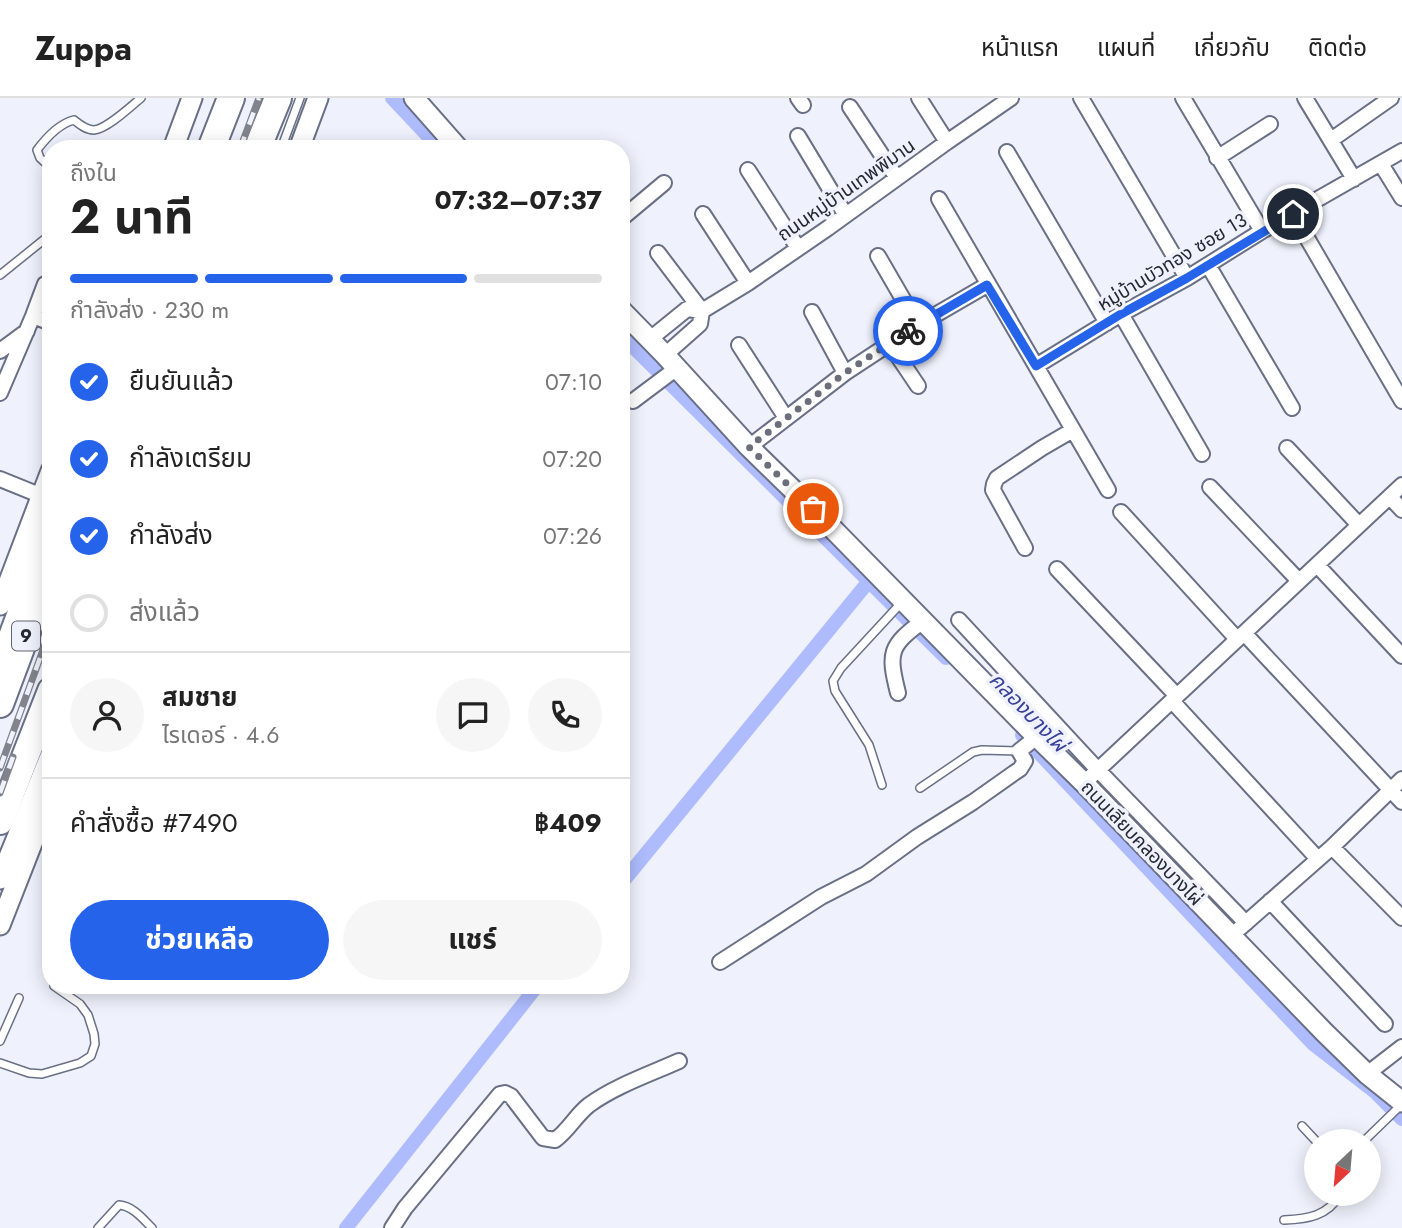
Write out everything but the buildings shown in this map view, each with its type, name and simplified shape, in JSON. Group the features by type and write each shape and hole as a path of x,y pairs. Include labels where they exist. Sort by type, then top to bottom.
{"highway":[{"path":"215,140 231,98"},
{"path":"261,140 278,98"},
{"name":"9","path":"0,704 42,592"},
{"path":"0,821 42,714"}],"street":[{"path":"176,140 192,98"},
{"path":"302,140 318,98"},
{"path":"414,98 451,140"},
{"path":"919,98 947,142"},
{"name":"ถนนหมู่บ้านเทพพิมาน","path":"650,339 687,309 702,311 748,283 947,142 995,103 1011,98"},
{"path":"1081,98 1187,278"},
{"path":"1183,98 1262,232"},
{"path":"1305,98 1354,179"},
{"path":"1331,140 1391,98"},
{"path":"850,107 897,178"},
{"path":"1217,158 1270,124"},
{"path":"799,136 845,214"},
{"path":"1007,152 1107,323"},
{"name":"หมู่บ้านบัวทอง ซอย 13","path":"1036,366 1402,152"},
{"path":"1381,164 1402,198"},
{"path":"748,170 798,248"},
{"path":"630,211 664,183"},
{"path":"939,200 1108,489"},
{"path":"703,214 748,283"},
{"path":"1293,214 1402,401"},
{"path":"658,253 702,311"},
{"path":"878,256 918,325"},
{"path":"1208,265 1292,408"},
{"path":"749,447 845,373 918,325 987,285"},
{"path":"0,393 42,292"},
{"name":"ถนนหมู่บ้านเทพพิมาน","path":"633,401 652,387 671,365 700,324 702,311"},
{"path":"812,312 845,373"},
{"path":"1121,314 1202,454"},
{"path":"0,351 30,323 42,323"},
{"name":"ถนนเลียบคลองบางไผ่","path":"630,326 650,339 749,447 827,523 1028,745 1091,777 1239,929 1324,1032 1400,1105"},
{"path":"889,344 918,386"},
{"path":"739,345 786,418"},
{"path":"1025,548 993,490 994,484 997,478 1073,430"},
{"path":"1287,448 1359,525"},
{"path":"0,479 42,496 0,604"},
{"path":"959,620 1091,777 1402,485"},
{"path":"1210,487 1299,582"},
{"path":"1390,497 1402,510"},
{"path":"1121,512 1402,802"},
{"path":"0,659 42,546"},
{"path":"1317,565 1402,656"},
{"path":"1057,569 1318,859"},
{"path":"898,693 892,656 900,641 920,623"},
{"path":"720,962 821,897 866,874 916,837 1020,769 1025,761 1028,745"},
{"path":"0,879 42,776"},
{"path":"1239,929 1332,848 1402,779"},
{"path":"0,925 42,817"},
{"path":"1332,848 1402,918"},
{"path":"1270,901 1385,1024"},
{"path":"1367,1074 1402,1047"},
{"path":"392,1228 405,1208 500,1094 510,1096 543,1138 555,1140 580,1112 592,1103 679,1060"}],"lane":[{"path":"47,140 63,123 74,120 86,129 95,130 141,98"},
{"path":"284,140 300,98"},
{"path":"42,145 37,150 42,160"},
{"path":"0,275 42,241"},
{"path":"882,785 869,746 835,691 833,681 841,668 901,604"},
{"path":"920,788 973,752 1028,745"},
{"path":"0,1063 29,1073 42,1074 80,1063 91,1056 95,1044 88,1015 80,1004 66,994"},
{"path":"0,1041 19,998"},
{"path":"1377,1129 1400,1105"},
{"path":"1302,1126 1305,1129"},
{"path":"98,1228 119,1205 132,1209 152,1228"},
{"path":"1284,1220 1304,1219 1320,1214 1330,1206"}],"waterway":[{"name":"คลองบางไผ่","path":"392,98 432,140"},
{"name":"คลองบางไผ่","path":"630,344 946,658"},
{"path":"630,873 869,581"},
{"name":"คลองบางไผ่","path":"1022,735 1313,1044 1375,1092 1402,1119"},
{"path":"346,1228 531,994"}],"railway":[{"path":"243,140 259,98"},
{"path":"0,768 42,653"},
{"path":"0,793 13,757"}],"way so far":[{"path":"813,509 749,447 845,373 908,331"}],"route":[{"path":"908,331 987,285 1036,366 1293,214"}]}
